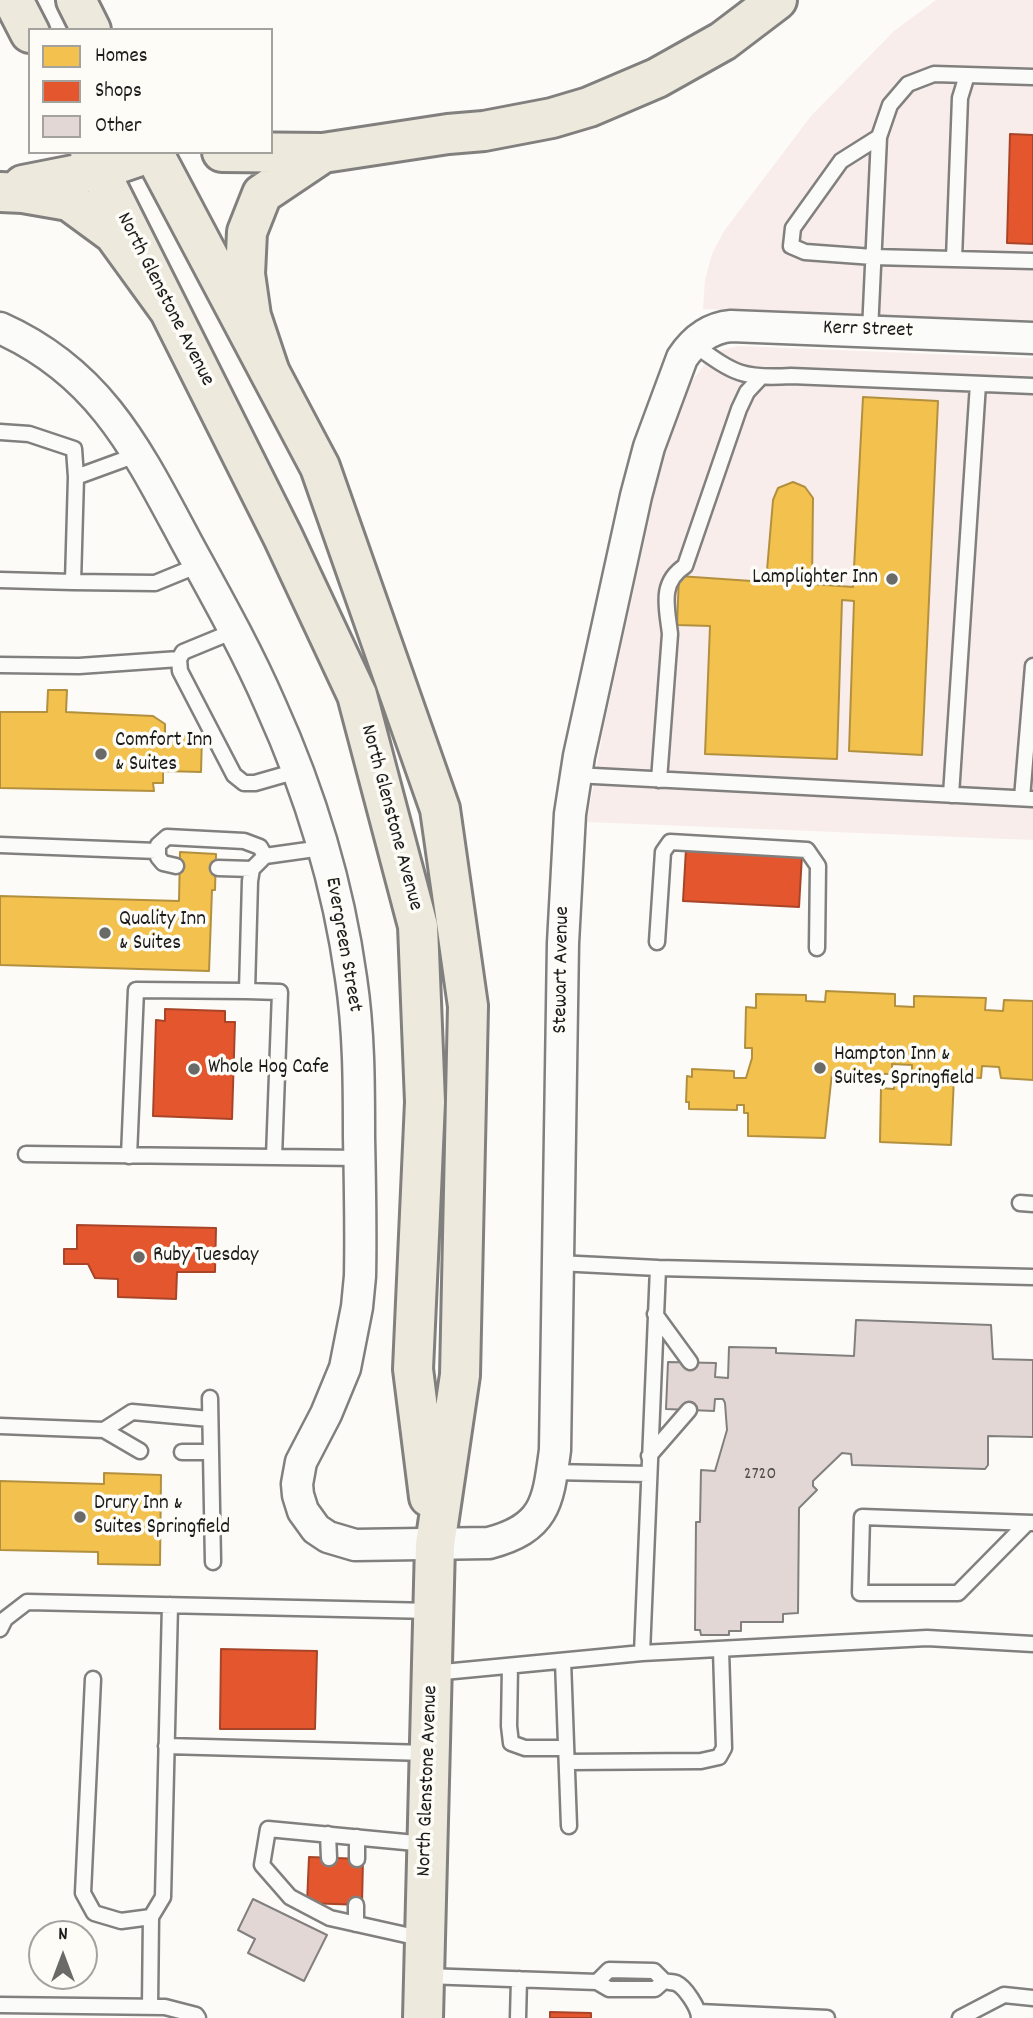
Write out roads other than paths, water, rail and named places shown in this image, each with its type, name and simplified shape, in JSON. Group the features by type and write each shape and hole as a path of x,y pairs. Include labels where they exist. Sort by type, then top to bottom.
{"main road":[{"path":"13,0 28,29"},
{"path":"76,0 90,28"},
{"path":"273,152 324,153 519,125 589,107 635,89 691,61 723,41 776,0"},
{"path":"269,370 251,316 245,274 247,232 262,194 324,153"},
{"path":"0,191 94,161 139,154"},
{"name":"North Glenstone Avenue","path":"153,154 320,467 440,809 442,822 467,1006 460,1375 435,1545 423,2018"},
{"name":"North Glenstone Avenue","path":"94,161 284,537 357,695 418,926 425,1102 413,1369 435,1545"},
{"path":"0,191 69,201 114,234 167,307"}],"street":[{"name":"Kerr Street","path":"698,339 722,327 731,326 1033,338"},
{"name":"Evergreen Street","path":"0,328 37,347 83,383 139,454 271,705 297,772 338,905 351,977 358,1052 360,1158 360,1276 352,1338 336,1391 301,1462 298,1496 311,1524 341,1542 369,1546 435,1545"},
{"name":"Stewart Avenue","path":"435,1545 489,1543 517,1533 530,1524 548,1497 555,1450 564,917 575,775 649,447 682,358 698,339"}],"lane":[{"path":"870,331 879,136 890,105 908,84 934,74 1033,77"},
{"path":"954,259 960,98 967,75"},
{"path":"879,136 841,161 793,228 791,246 805,253 1033,261"},
{"path":"698,339 725,366 743,374 761,377 1033,386"},
{"path":"659,780 670,634 667,613 669,582 676,572 685,566 739,409 747,392 761,377"},
{"path":"951,795 978,384"},
{"path":"0,432 29,434 75,449 74,582"},
{"path":"76,477 139,454"},
{"path":"0,580 155,583 199,565"},
{"path":"234,631 183,652 179,659 180,670 234,775 244,783 255,783 297,772"},
{"path":"0,665 79,666 179,659"},
{"path":"575,775 1028,798 1033,666"},
{"path":"176,866 163,863 158,857 158,845 167,837 231,839 253,843 260,847 265,856"},
{"path":"657,942 663,852 670,842 807,850 818,866 817,948"},
{"path":"0,845 157,851"},
{"path":"247,991 252,869 265,856 322,848"},
{"path":"218,868 252,869"},
{"path":"128,1156 136,990 280,992 274,1157"},
{"path":"26,1154 360,1158"},
{"path":"558,1263 1033,1277"},
{"path":"642,1653 658,1268"},
{"path":"655,1314 690,1362"},
{"path":"210,1398 213,1562"},
{"path":"649,1456 689,1410"},
{"path":"104,1430 132,1412 210,1419"},
{"path":"0,1426 104,1430 140,1451"},
{"path":"182,1452 211,1452"},
{"path":"552,1472 649,1474"},
{"path":"862,1517 1030,1523 958,1593 860,1594 862,1517"},
{"path":"2,1622 27,1602 433,1611"},
{"path":"150,2007 151,1917 163,1897 170,1605"},
{"path":"432,1674 642,1653 927,1638 1033,1644"},
{"path":"510,1666 511,1743 567,1755 701,1761 719,1757 724,1748 721,1650"},
{"path":"563,1661 569,1826"},
{"path":"93,1679 83,1893 94,1913 121,1921 151,1917"},
{"path":"166,1746 429,1753"},
{"path":"425,1939 356,1924 330,1911 290,1897 262,1865 268,1829 427,1844"},
{"path":"328,1834 329,1858"},
{"path":"357,1836 357,1859"},
{"path":"356,1905 356,1924"},
{"path":"424,1976 597,1982 609,1989 655,1989 663,1981 676,1983 683,1988 699,2015 827,2018"},
{"path":"519,1979 519,2018"},
{"path":"960,2018 1004,1995 1033,1998"},
{"path":"0,2004 165,2007 196,2015 198,2018"}],"place":[{"name":"Lamplighter Inn","path":"892,579"},
{"name":"Comfort Inn & Suites","path":"101,754"},
{"name":"Quality Inn & Suites","path":"105,933"},
{"name":"Hampton Inn & Suites, Springfield","path":"820,1068"},
{"name":"Whole Hog Cafe","path":"194,1069"},
{"name":"Ruby Tuesday","path":"139,1257"},
{"name":"Drury Inn & Suites Springfield","path":"80,1517"}]}
